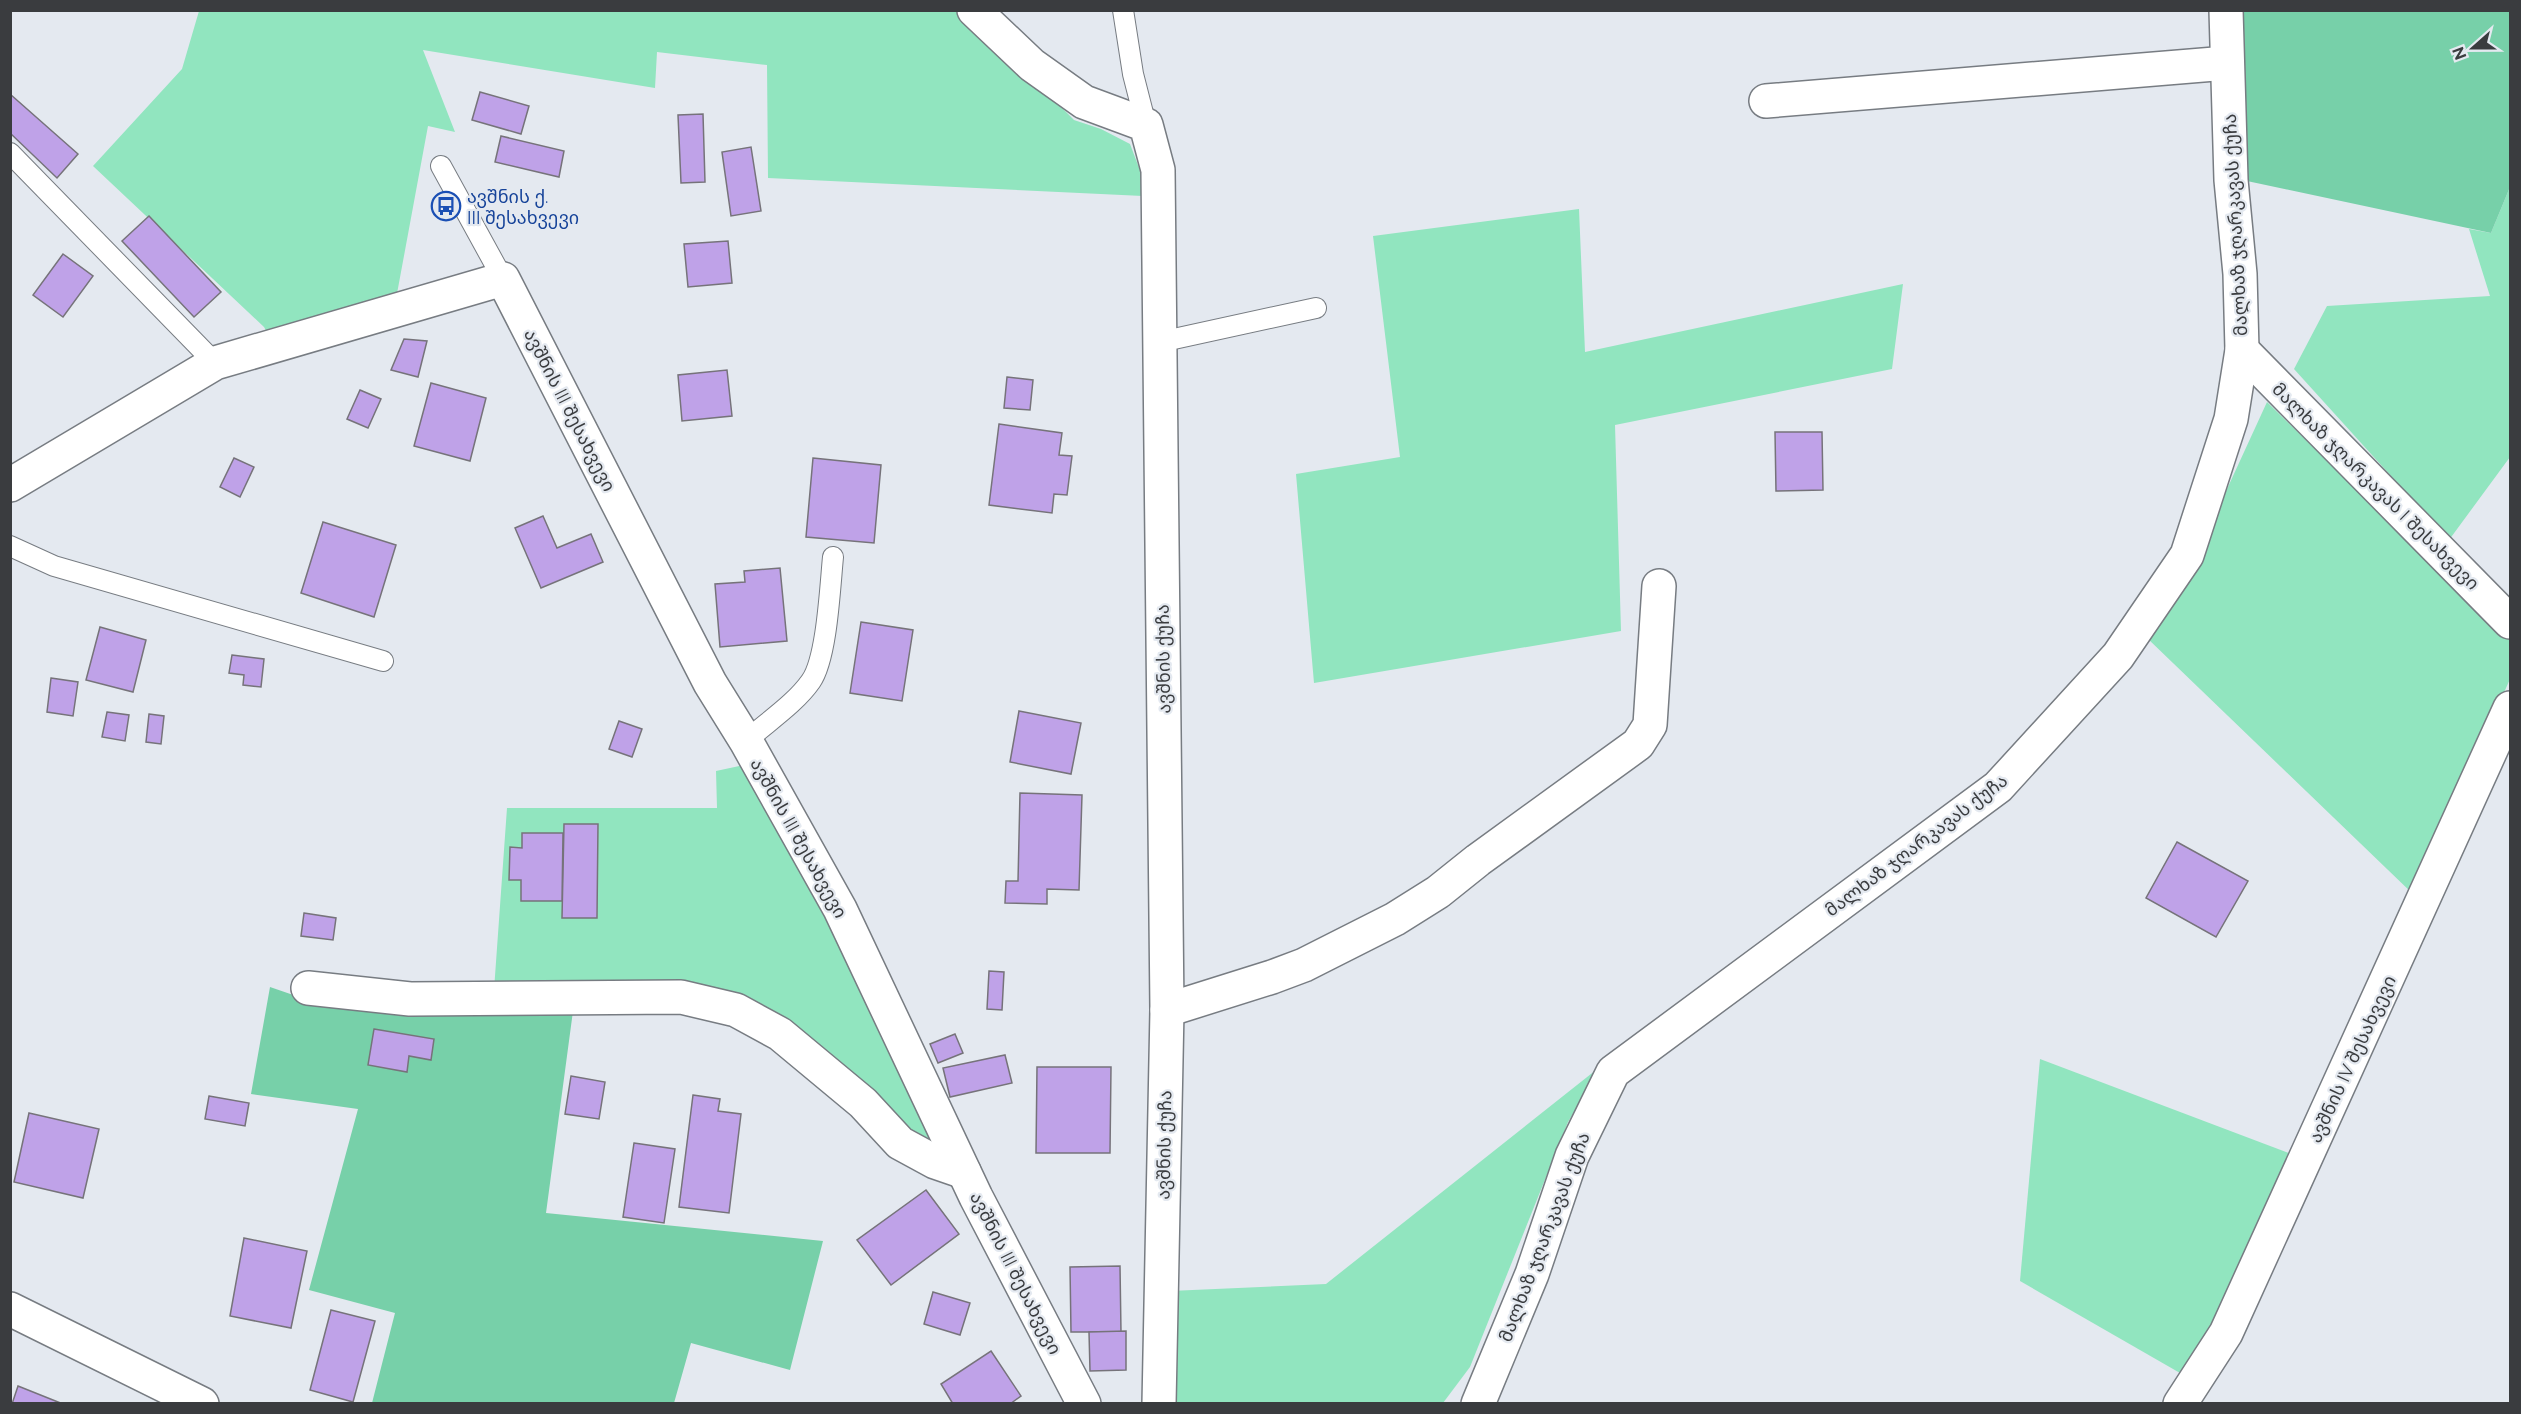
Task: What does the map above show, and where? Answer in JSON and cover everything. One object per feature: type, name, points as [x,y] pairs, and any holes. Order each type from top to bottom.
[{"type":"street","points":[[974,10],[1032,65],[1084,102],[1146,125]]},
{"type":"street","name":"მალხაზ ჯღარკავას ქუჩა","points":[[1478,1404],[1532,1274],[1572,1156],[1614,1071],[1998,787],[2118,656],[2187,555],[2231,419],[2242,350],[2240,274],[2231,180],[2226,10]]},
{"type":"street","points":[[1766,101],[2226,63]]},
{"type":"street","name":"ავშნის ქუჩა","points":[[1146,125],[1158,170],[1167,1010],[1159,1404]]},
{"type":"street","points":[[10,485],[215,363],[502,279]]},
{"type":"street","name":"ავშნის III შესახვევი","points":[[502,279],[710,683],[746,741],[840,909],[964,1172],[1084,1404]]},
{"type":"street","name":"მალხაზ ჯღარკავას I შესახვევი","points":[[2242,350],[2511,622]]},
{"type":"street","points":[[1167,1010],[1304,965],[1395,919],[1438,892],[1478,860],[1638,744],[1650,725],[1659,586]]},
{"type":"street","name":"ავშნის IV შესახვევი","points":[[2180,1404],[2226,1333],[2511,708]]},
{"type":"street","points":[[308,988],[410,999],[681,998],[736,1010],[780,1034],[864,1103],[900,1143],[935,1162],[964,1172]]},
{"type":"street","points":[[10,1309],[202,1404]]},
{"type":"lane","points":[[1123,10],[1133,74],[1146,125]]},
{"type":"lane","points":[[10,153],[215,363]]},
{"type":"lane","name":"ავშნის III შესახვევი","points":[[441,166],[502,279]]},
{"type":"lane","points":[[1160,342],[1316,308]]},
{"type":"lane","points":[[10,546],[54,566],[383,661]]},
{"type":"lane","points":[[746,741],[796,698],[812,680],[821,656],[833,557]]},
{"type":"green space","points":[[965,10],[1074,120],[1101,129],[1130,144],[1141,173],[1143,196],[768,178],[767,65],[657,52],[655,88],[423,50],[455,132],[428,126],[396,299],[269,336],[264,327],[93,166],[182,69],[199,11]]},
{"type":"green space","points":[[2243,11],[2510,11],[2510,187],[2491,233],[2247,181]]},
{"type":"green space","points":[[2510,187],[2510,457],[2449,540],[2294,369],[2327,306],[2490,296],[2469,229],[2491,233]]},
{"type":"green space","points":[[1579,209],[1585,352],[1903,284],[1892,369],[1615,425],[1621,631],[1314,683],[1296,474],[1400,457],[1373,236]]},
{"type":"green space","points":[[2267,402],[2510,639],[2510,679],[2414,895],[2147,638],[2194,561]]},
{"type":"green space","points":[[744,765],[809,877],[939,1147],[914,1137],[787,1025],[494,990],[507,808],[717,808],[716,771]]},
{"type":"green space","points":[[270,987],[302,998],[573,1011],[546,1213],[823,1241],[790,1370],[691,1343],[674,1403],[372,1403],[395,1313],[309,1290],[358,1109],[251,1094]]},
{"type":"green space","points":[[2040,1059],[2294,1155],[2230,1303],[2180,1373],[2020,1281]]},
{"type":"green space","points":[[1601,1066],[1568,1122],[1470,1367],[1443,1403],[1170,1403],[1170,1291],[1326,1284]]},
{"type":"building","points":[[480,92],[529,106],[521,134],[472,120]]},
{"type":"building","points":[[10,94],[78,154],[57,178],[10,133]]},
{"type":"building","points":[[703,114],[705,182],[681,183],[678,115]]},
{"type":"building","points":[[501,136],[564,151],[559,177],[495,162]]},
{"type":"building","points":[[751,147],[761,211],[731,216],[722,152]]},
{"type":"building","points":[[149,216],[221,292],[194,317],[122,241]]},
{"type":"building","points":[[728,241],[732,283],[688,287],[684,244]]},
{"type":"building","points":[[63,254],[93,276],[63,317],[33,295]]},
{"type":"building","points":[[404,339],[427,341],[418,377],[391,370]]},
{"type":"building","points":[[727,370],[732,416],[682,421],[678,375]]},
{"type":"building","points":[[1007,377],[1033,380],[1030,410],[1004,408]]},
{"type":"building","points":[[431,383],[486,398],[470,461],[414,446]]},
{"type":"building","points":[[360,390],[381,399],[368,428],[347,419]]},
{"type":"building","points":[[999,424],[1062,433],[1059,455],[1072,456],[1067,495],[1054,494],[1052,513],[989,505]]},
{"type":"building","points":[[1775,432],[1822,432],[1823,490],[1776,491]]},
{"type":"building","points":[[234,458],[254,467],[240,497],[220,487]]},
{"type":"building","points":[[813,458],[881,465],[874,543],[806,537]]},
{"type":"building","points":[[543,516],[557,548],[591,534],[603,562],[541,588],[515,528]]},
{"type":"building","points":[[323,522],[396,545],[374,617],[301,593]]},
{"type":"building","points":[[780,568],[787,641],[720,647],[715,584],[745,582],[744,571]]},
{"type":"building","points":[[861,622],[913,630],[902,701],[850,693]]},
{"type":"building","points":[[100,627],[146,640],[133,692],[86,680]]},
{"type":"building","points":[[232,655],[264,659],[261,687],[243,685],[244,675],[229,673]]},
{"type":"building","points":[[51,678],[78,682],[73,716],[47,712]]},
{"type":"building","points":[[1019,711],[1081,723],[1071,774],[1010,762]]},
{"type":"building","points":[[107,712],[129,715],[125,741],[102,737]]},
{"type":"building","points":[[149,714],[164,716],[161,744],[146,742]]},
{"type":"building","points":[[619,721],[642,729],[632,757],[609,749]]},
{"type":"building","points":[[1020,793],[1082,795],[1079,890],[1047,889],[1047,904],[1005,903],[1006,881],[1018,881]]},
{"type":"building","points":[[564,824],[598,824],[597,918],[562,918]]},
{"type":"building","points":[[522,833],[563,833],[562,901],[521,901],[521,880],[509,880],[510,847],[522,848]]},
{"type":"building","points":[[2177,842],[2248,881],[2216,937],[2146,898]]},
{"type":"building","points":[[304,913],[336,918],[333,940],[301,936]]},
{"type":"building","points":[[989,971],[1004,972],[1002,1010],[987,1009]]},
{"type":"building","points":[[374,1029],[434,1039],[431,1060],[409,1056],[407,1072],[368,1065]]},
{"type":"building","points":[[955,1034],[963,1053],[938,1063],[930,1044]]},
{"type":"building","points":[[1005,1055],[1012,1083],[950,1097],[943,1068]]},
{"type":"building","points":[[1037,1067],[1111,1067],[1110,1153],[1036,1153]]},
{"type":"building","points":[[571,1076],[605,1082],[599,1119],[565,1114]]},
{"type":"building","points":[[693,1095],[720,1099],[718,1111],[741,1114],[729,1213],[679,1207]]},
{"type":"building","points":[[209,1096],[249,1103],[245,1126],[205,1119]]},
{"type":"building","points":[[29,1113],[99,1129],[83,1198],[14,1182]]},
{"type":"building","points":[[634,1143],[675,1149],[664,1223],[623,1217]]},
{"type":"building","points":[[926,1190],[959,1234],[891,1285],[857,1240]]},
{"type":"building","points":[[244,1238],[307,1251],[291,1328],[230,1316]]},
{"type":"building","points":[[1120,1266],[1121,1332],[1071,1332],[1070,1267]]},
{"type":"building","points":[[933,1292],[970,1303],[960,1335],[924,1324]]},
{"type":"building","points":[[331,1310],[375,1321],[353,1402],[310,1390]]},
{"type":"building","points":[[1126,1331],[1126,1370],[1090,1371],[1089,1332]]},
{"type":"building","points":[[991,1351],[1021,1396],[1010,1404],[953,1404],[941,1384]]},
{"type":"building","points":[[18,1386],[63,1404],[12,1404]]},
{"type":"place","name":"ავშნის ქ. III შესახვევი","points":[[446,206]]}]
